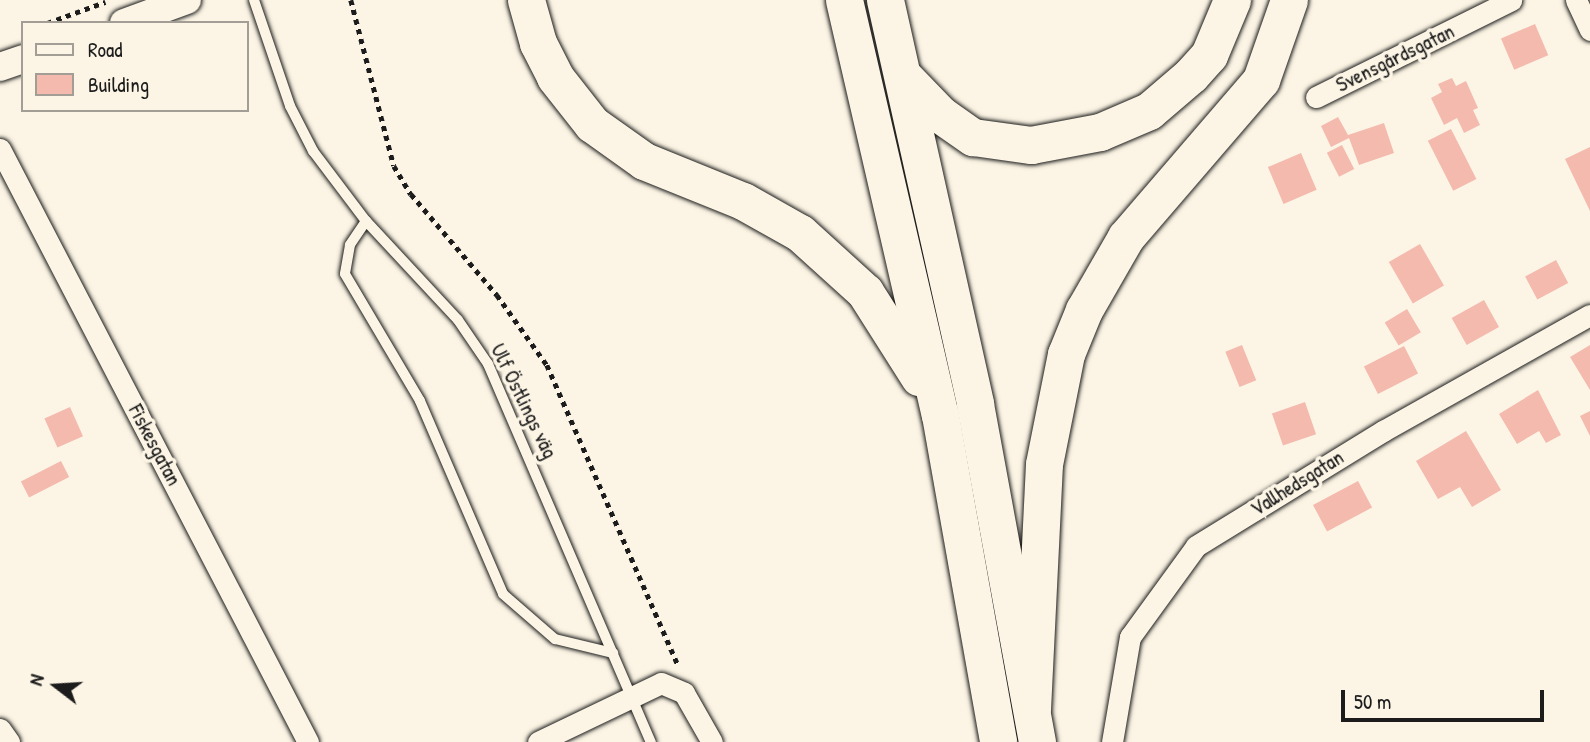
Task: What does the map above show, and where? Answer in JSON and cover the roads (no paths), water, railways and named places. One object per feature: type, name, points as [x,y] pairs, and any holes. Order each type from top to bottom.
[{"type":"highway","points":[[526,0],[538,43],[555,77],[592,124],[644,161],[743,201],[800,233],[865,292],[893,331],[940,415]]},
{"type":"highway","points":[[844,0],[940,415],[998,742]]},
{"type":"highway","points":[[885,0],[905,78],[975,404],[1035,726]]},
{"type":"highway","points":[[905,78],[941,115],[973,137],[1031,145],[1100,132],[1149,111],[1191,75],[1209,55],[1232,0]]},
{"type":"highway","points":[[1035,726],[1044,464],[1066,354],[1084,310],[1126,237],[1261,80],[1289,0]]},
{"type":"street","points":[[129,21],[187,0]]},
{"type":"street","name":"Svensgårdsgatan","points":[[1316,97],[1511,0]]},
{"type":"street","points":[[1576,0],[1590,30]]},
{"type":"street","points":[[0,67],[21,60]]},
{"type":"street","name":"Fiskesgatan","points":[[0,149],[308,742]]},
{"type":"street","name":"Vallhedsgatan","points":[[1112,742],[1130,637],[1196,545],[1382,431],[1590,315]]},
{"type":"street","points":[[538,742],[661,684],[684,693],[712,742]]},
{"type":"street","points":[[0,729],[9,742]]},
{"type":"lane","name":"Ulf Östlings väg","points":[[254,0],[290,106],[313,151],[366,221],[458,320],[488,364],[651,742]]},
{"type":"lane","points":[[366,221],[350,245],[345,274],[420,401],[503,594],[555,639],[613,653]]}]
